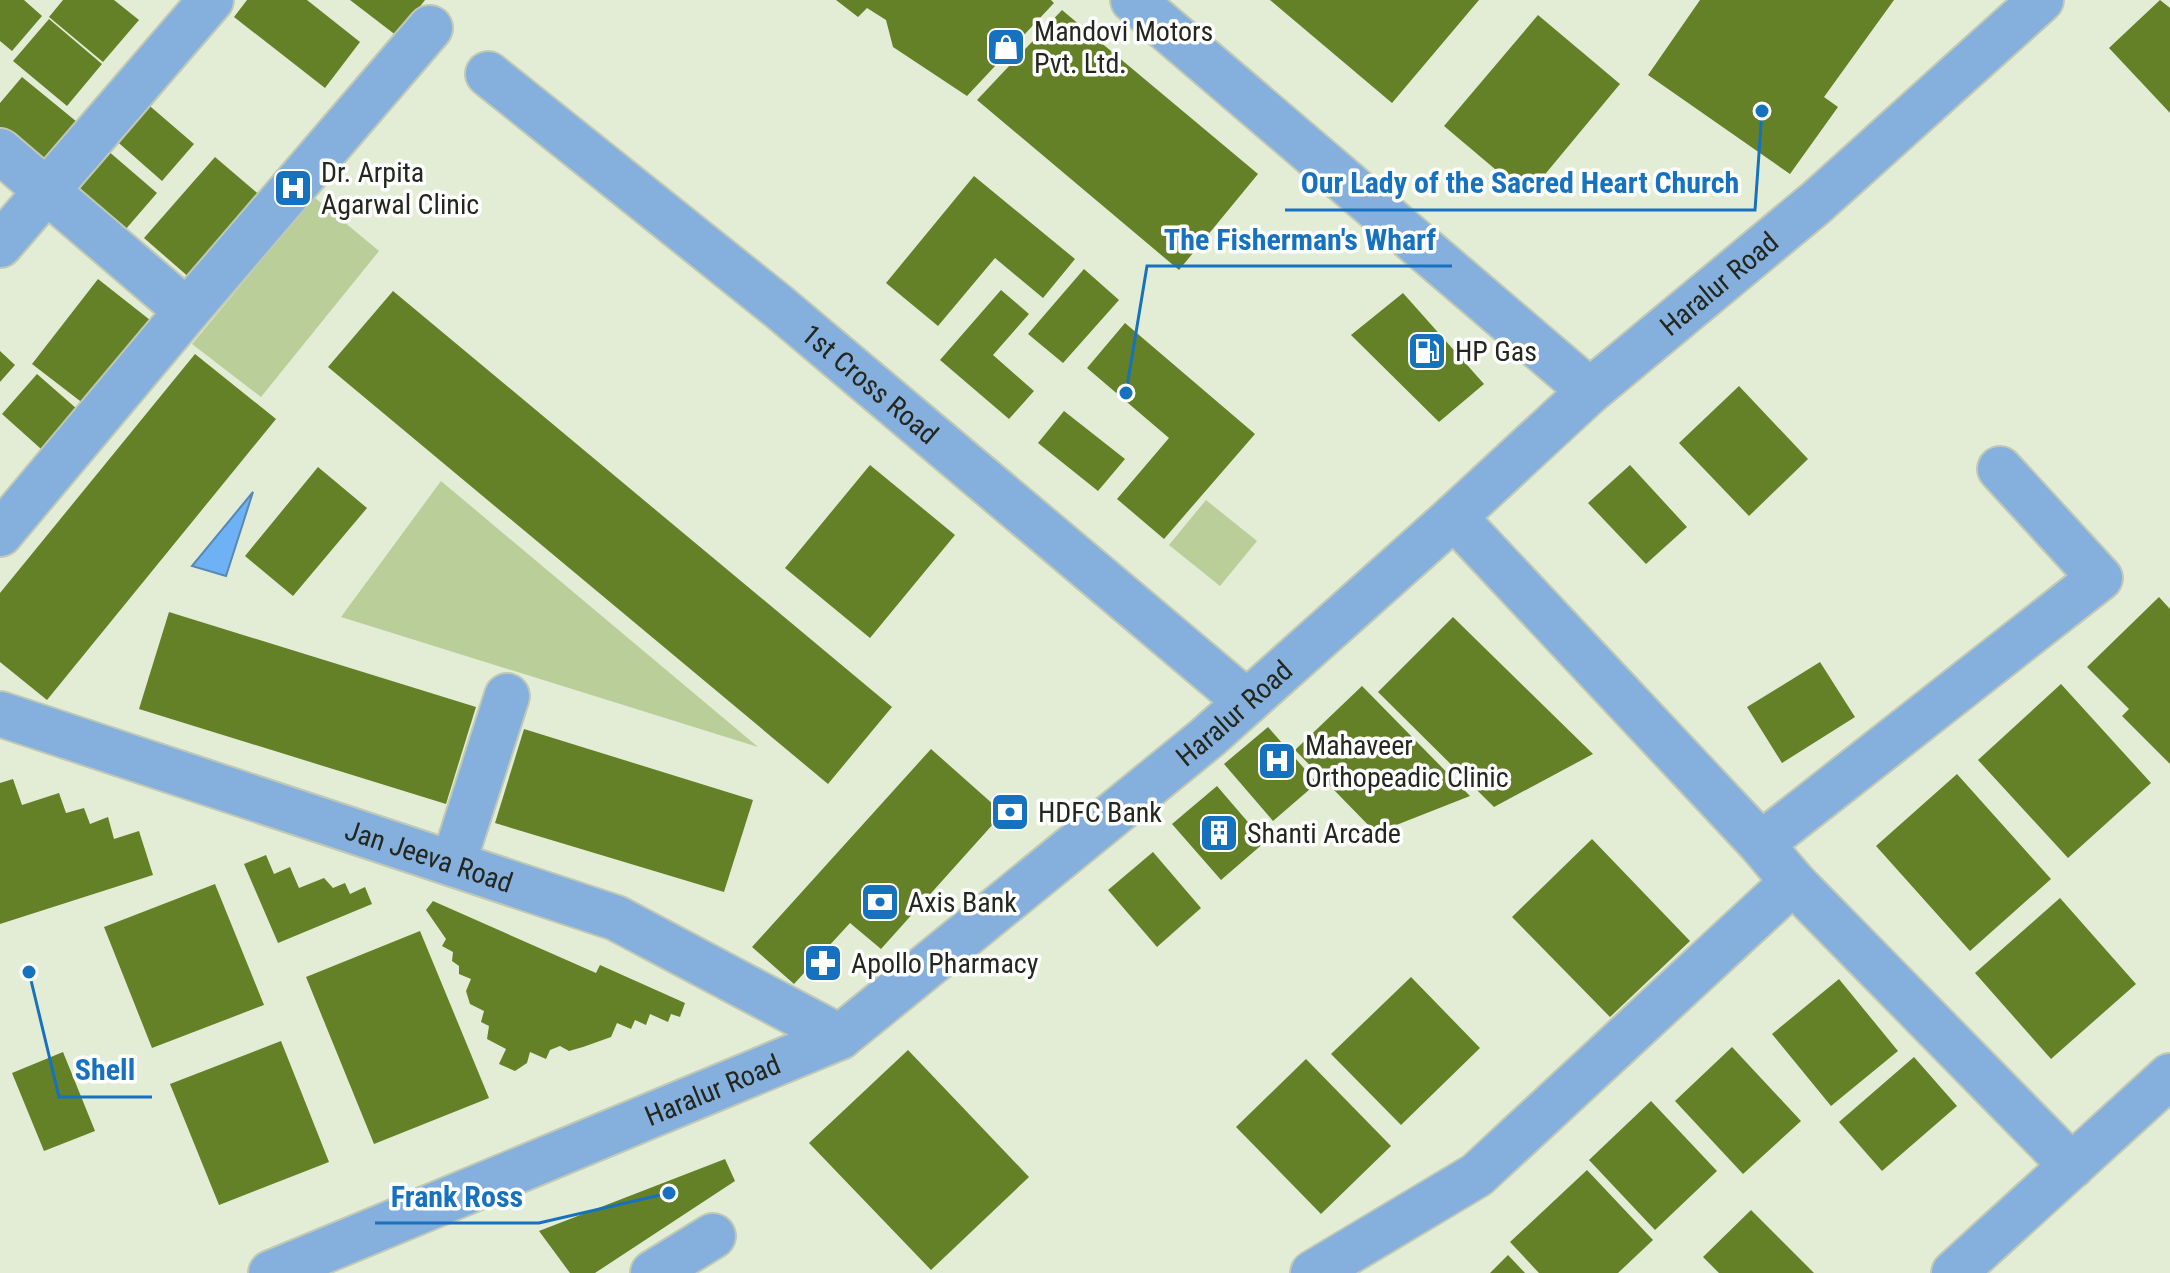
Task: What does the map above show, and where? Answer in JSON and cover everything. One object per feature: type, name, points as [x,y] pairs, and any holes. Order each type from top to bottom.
[{"type":"street","points":[[0,245],[211,0]]},
{"type":"street","points":[[1133,0],[1590,391]]},
{"type":"street","name":"Haralur Road","points":[[271,1273],[840,1037],[1208,737],[1590,391],[1817,202],[2041,0]]},
{"type":"street","points":[[0,534],[430,28]]},
{"type":"street","name":"1st Cross Road","points":[[488,74],[779,307],[1247,702]]},
{"type":"street","points":[[0,151],[187,311]]},
{"type":"street","points":[[1761,844],[2100,578],[2000,469]]},
{"type":"street","points":[[1454,517],[1761,844],[1793,882],[2072,1166]]},
{"type":"street","points":[[453,864],[507,696]]},
{"type":"street","name":"Jan Jeeva Road","points":[[0,714],[616,918],[840,1037]]},
{"type":"street","points":[[1313,1273],[1477,1175],[1793,882]]},
{"type":"street","points":[[1954,1273],[2170,1076]]},
{"type":"street","points":[[653,1273],[713,1236]]},
{"type":"green space","points":[[314,197],[379,251],[261,397],[192,344]]},
{"type":"green space","points":[[441,481],[758,747],[341,617]]},
{"type":"green space","points":[[1206,500],[1257,541],[1220,586],[1169,545]]},
{"type":"water","points":[[253,492],[226,576],[192,566]]},
{"type":"building","points":[[0,0],[24,0],[42,16],[12,51],[0,41]]},
{"type":"building","points":[[63,0],[114,0],[139,20],[103,62],[49,17]]},
{"type":"building","points":[[247,0],[307,0],[360,42],[325,88],[234,17]]},
{"type":"building","points":[[350,0],[425,0],[397,36]]},
{"type":"building","points":[[836,0],[1051,0],[1054,3],[967,96],[893,47],[886,20],[867,8],[858,17]]},
{"type":"building","points":[[1270,0],[1479,0],[1392,103]]},
{"type":"building","points":[[1700,0],[1894,0],[1824,97],[1838,107],[1790,174],[1648,75]]},
{"type":"building","points":[[2160,0],[2170,8],[2170,113],[2109,48]]},
{"type":"building","points":[[1062,10],[1258,174],[1179,270],[977,100]]},
{"type":"building","points":[[1538,15],[1620,84],[1527,196],[1444,126]]},
{"type":"building","points":[[49,19],[102,64],[67,106],[13,61]]},
{"type":"building","points":[[22,77],[77,122],[41,164],[0,129],[0,103]]},
{"type":"building","points":[[144,101],[194,144],[162,181],[112,137]]},
{"type":"building","points":[[107,150],[157,193],[125,230],[75,186]]},
{"type":"building","points":[[215,157],[262,197],[191,279],[144,238]]},
{"type":"building","points":[[974,176],[1075,259],[1043,298],[995,258],[938,326],[886,283]]},
{"type":"building","points":[[1084,269],[1119,300],[1063,363],[1028,334]]},
{"type":"building","points":[[98,279],[150,320],[84,404],[32,364]]},
{"type":"building","points":[[1001,290],[1029,314],[993,355],[1034,391],[1009,419],[940,360]]},
{"type":"building","points":[[393,291],[892,707],[828,784],[328,367]]},
{"type":"building","points":[[1403,293],[1484,384],[1439,422],[1351,335]]},
{"type":"building","points":[[1125,323],[1255,434],[1164,539],[1117,499],[1169,438],[1087,368]]},
{"type":"building","points":[[0,351],[15,365],[0,382]]},
{"type":"building","points":[[195,354],[276,419],[47,700],[0,662],[0,593]]},
{"type":"building","points":[[37,374],[85,416],[50,457],[2,414]]},
{"type":"building","points":[[1739,386],[1808,459],[1749,516],[1679,443]]},
{"type":"building","points":[[1064,411],[1125,459],[1098,491],[1038,443]]},
{"type":"building","points":[[870,465],[955,535],[870,638],[785,568]]},
{"type":"building","points":[[1630,465],[1687,527],[1646,564],[1588,503]]},
{"type":"building","points":[[318,467],[367,508],[293,596],[245,556]]},
{"type":"building","points":[[2159,597],[2170,609],[2170,764],[2122,716],[2129,709],[2087,667]]},
{"type":"building","points":[[169,612],[476,707],[446,804],[139,709]]},
{"type":"building","points":[[1453,617],[1593,754],[1494,807],[1378,692]]},
{"type":"building","points":[[1820,662],[1855,717],[1782,763],[1747,707]]},
{"type":"building","points":[[2061,684],[2151,783],[2068,858],[1978,760]]},
{"type":"building","points":[[1362,686],[1470,796],[1376,833],[1295,750]]},
{"type":"building","points":[[1268,727],[1317,783],[1273,821],[1224,764]]},
{"type":"building","points":[[524,729],[753,800],[724,892],[495,823]]},
{"type":"building","points":[[931,749],[1003,813],[881,949],[850,923],[794,984],[752,947]]},
{"type":"building","points":[[1957,774],[2051,879],[1970,951],[1876,846]]},
{"type":"building","points":[[13,779],[22,805],[59,793],[66,813],[84,808],[90,824],[108,817],[114,839],[139,831],[153,875],[0,924],[0,783]]},
{"type":"building","name":"Shanti Arcade","points":[[1217,786],[1265,842],[1221,880],[1172,824]]},
{"type":"building","points":[[1592,839],[1690,941],[1610,1017],[1512,917]]},
{"type":"building","points":[[1153,852],[1201,908],[1157,947],[1108,890]]},
{"type":"building","points":[[266,855],[274,874],[290,867],[299,888],[324,878],[333,888],[345,883],[350,894],[365,887],[372,904],[278,943],[244,864]]},
{"type":"building","points":[[215,884],[264,1005],[152,1048],[104,927]]},
{"type":"building","points":[[2060,898],[2136,984],[2051,1059],[1975,973]]},
{"type":"building","points":[[433,901],[596,973],[600,965],[685,1003],[680,1017],[671,1014],[668,1022],[650,1014],[646,1025],[635,1020],[631,1029],[617,1023],[611,1037],[583,1047],[569,1051],[560,1046],[550,1050],[546,1059],[530,1052],[527,1063],[515,1071],[499,1064],[506,1049],[487,1039],[489,1026],[481,1022],[484,1011],[470,1004],[466,991],[471,979],[459,974],[459,966],[452,961],[453,952],[442,946],[446,939],[426,910]]},
{"type":"building","points":[[420,931],[489,1098],[374,1144],[306,977]]},
{"type":"building","points":[[1411,977],[1480,1048],[1401,1125],[1331,1054]]},
{"type":"building","points":[[1839,979],[1898,1051],[1831,1106],[1772,1034]]},
{"type":"building","points":[[281,1041],[329,1162],[219,1205],[170,1084]]},
{"type":"building","points":[[1732,1047],[1801,1121],[1743,1174],[1675,1101]]},
{"type":"building","points":[[908,1050],[1029,1177],[931,1270],[809,1143]]},
{"type":"building","points":[[63,1052],[95,1131],[44,1151],[12,1073]]},
{"type":"building","points":[[1914,1057],[1957,1106],[1882,1171],[1839,1122]]},
{"type":"building","points":[[1306,1059],[1391,1146],[1321,1214],[1236,1127]]},
{"type":"building","points":[[1651,1101],[1717,1171],[1655,1230],[1589,1160]]},
{"type":"building","points":[[725,1159],[735,1181],[595,1273],[570,1273],[539,1231]]},
{"type":"building","points":[[1587,1170],[1653,1240],[1618,1273],[1539,1273],[1510,1242]]},
{"type":"building","points":[[1751,1210],[1814,1273],[1719,1273],[1703,1257]]},
{"type":"building","points":[[1508,1255],[1525,1273],[1490,1273]]},
{"type":"place","name":"Mandovi Motors Pvt. Ltd.","points":[[1006,47]]},
{"type":"place","name":"Our Lady of the Sacred Heart Church","points":[[1762,111]]},
{"type":"place","name":"Dr. Arpita Agarwal Clinic","points":[[293,188]]},
{"type":"place","name":"HP Gas","points":[[1427,351]]},
{"type":"place","name":"The Fisherman's Wharf","points":[[1126,393]]},
{"type":"place","name":"Mahaveer Orthopeadic Clinic","points":[[1277,761]]},
{"type":"place","name":"HDFC Bank","points":[[1010,812]]},
{"type":"place","name":"Shanti Arcade","points":[[1219,833]]},
{"type":"place","name":"Axis Bank","points":[[880,902]]},
{"type":"place","name":"Apollo Pharmacy","points":[[823,963]]},
{"type":"place","name":"Shell","points":[[29,972]]},
{"type":"place","name":"Frank Ross","points":[[669,1193]]}]
